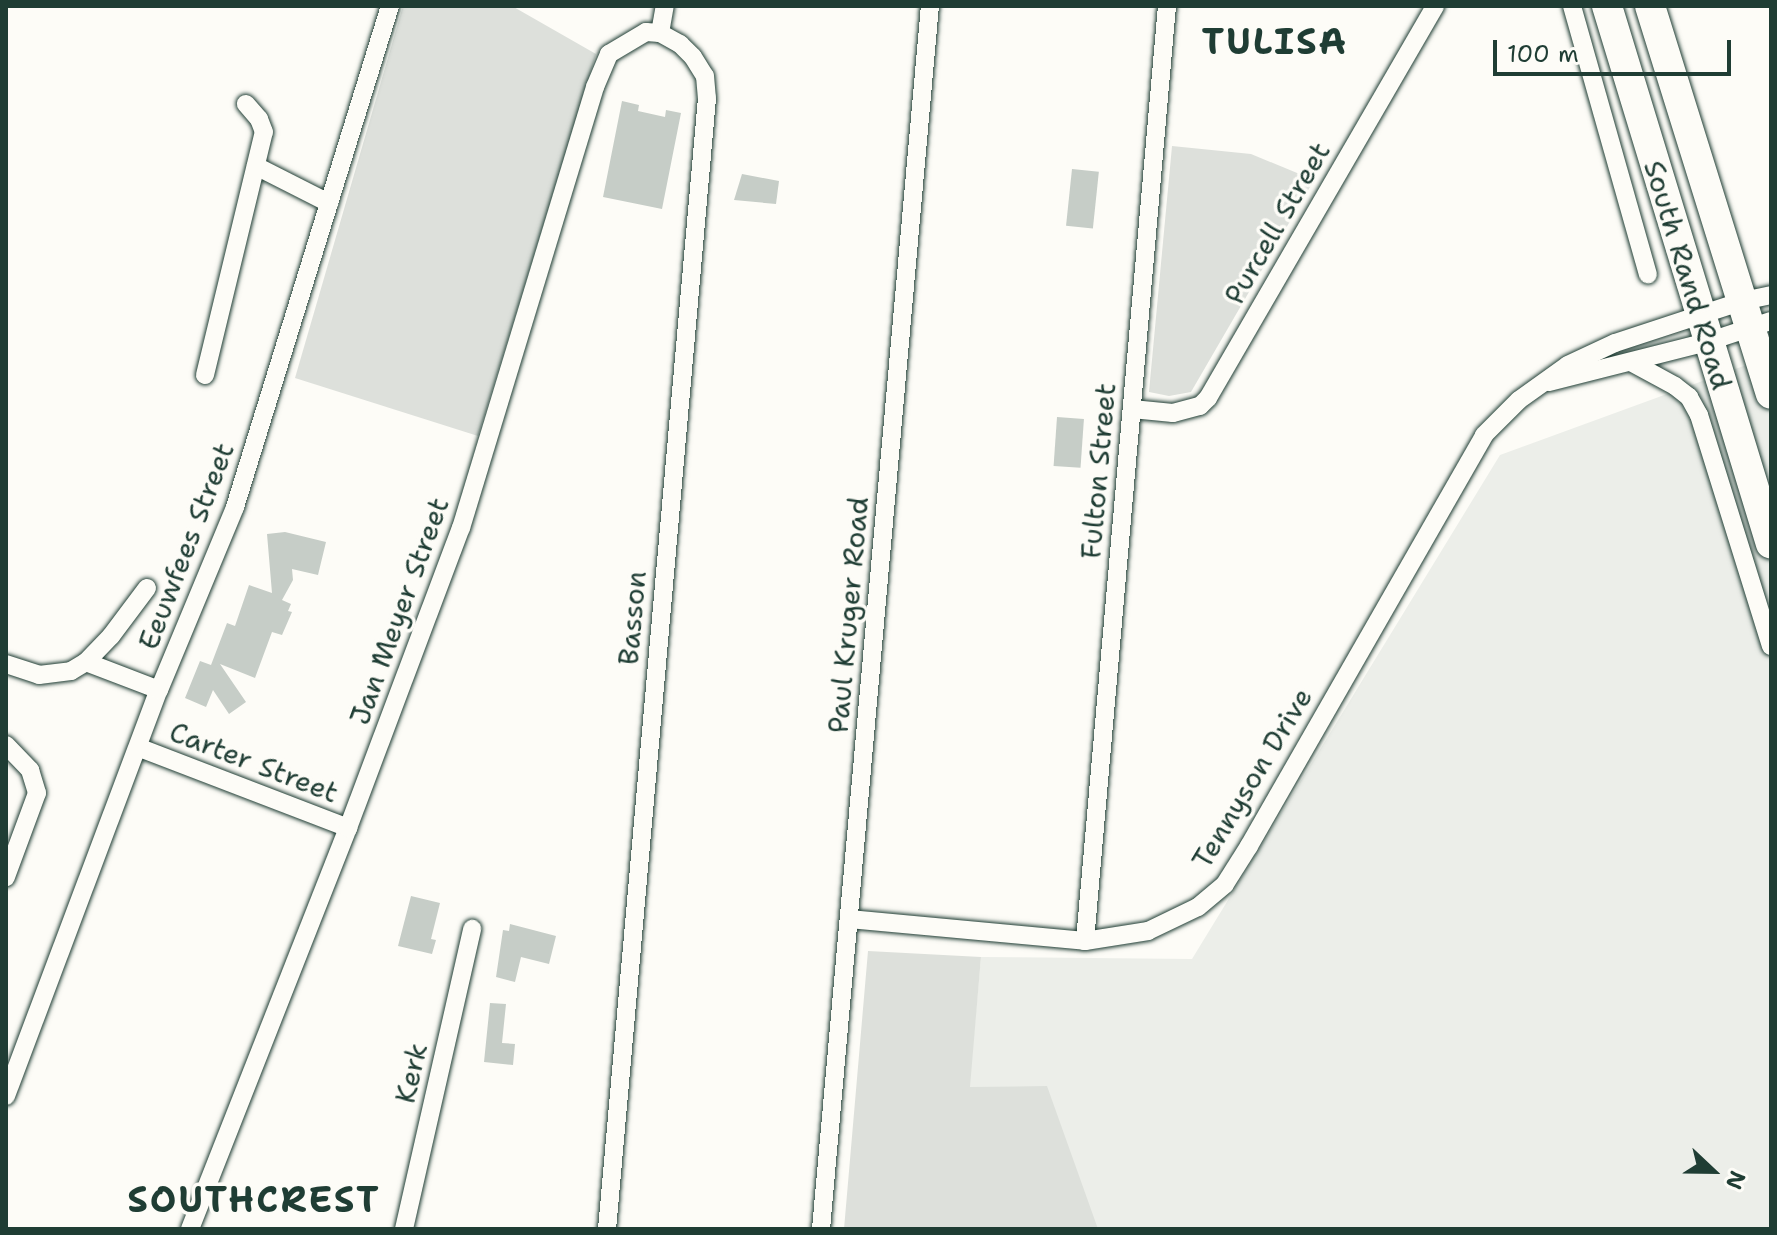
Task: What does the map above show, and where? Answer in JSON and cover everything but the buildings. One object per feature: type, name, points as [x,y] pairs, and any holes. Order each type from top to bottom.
[{"type":"main road","name":"South Rand Road","points":[[1607,6],[1771,544]]},
{"type":"main road","name":"South Rand Road","points":[[1650,6],[1759,311],[1771,394]]},
{"type":"street","name":"Eeuwfees Street","points":[[6,1096],[140,748],[159,690],[235,507],[390,6]]},
{"type":"street","points":[[660,33],[665,6]]},
{"type":"street","name":"Fulton Street","points":[[1085,941],[1167,6]]},
{"type":"street","name":"Purcell Street","points":[[1132,409],[1173,413],[1200,406],[1208,398],[1435,6]]},
{"type":"street","points":[[1572,6],[1648,274]]},
{"type":"street","name":"Paul Kruger Road","points":[[821,1229],[928,8]]},
{"type":"street","name":"Jan Meyer Street","points":[[190,1229],[348,828],[461,528],[595,87],[609,54],[646,32],[660,33]]},
{"type":"street","name":"Basson","points":[[607,1229],[707,98],[705,76],[693,57],[680,44],[660,33]]},
{"type":"street","points":[[205,375],[256,166],[263,125],[246,104]]},
{"type":"street","points":[[256,166],[329,203]]},
{"type":"street","name":"Tennyson Drive","points":[[849,919],[1085,941],[1127,937],[1166,924],[1206,901],[1225,884],[1484,435],[1519,400],[1568,365],[1615,343],[1703,328],[1759,311]]},
{"type":"street","name":"Tennyson Drive","points":[[1547,382],[1631,362],[1703,328],[1759,311]]},
{"type":"street","points":[[1631,362],[1675,386],[1689,397],[1699,415],[1771,646]]},
{"type":"street","points":[[6,664],[48,675],[71,671],[86,662],[129,615],[147,588]]},
{"type":"street","points":[[86,662],[159,690]]},
{"type":"street","points":[[6,745],[30,770],[37,793],[6,877]]},
{"type":"street","name":"Carter Street","points":[[140,748],[348,828]]},
{"type":"street","name":"Kerk","points":[[404,1229],[472,929]]},
{"type":"shaded area","points":[[403,6],[512,6],[596,54],[478,436],[295,378]]},
{"type":"shaded area","points":[[1172,146],[1251,154],[1314,180],[1191,392],[1169,396],[1149,392]]},
{"type":"shaded area","points":[[1771,356],[1771,1229],[1098,1229],[969,1088],[981,957],[1192,959],[1500,455]]},
{"type":"shaded area","points":[[868,951],[981,957],[970,1087],[1047,1086],[1098,1229],[844,1229]]},
{"type":"district","name":"TULISA","points":[[1275,42]]},
{"type":"district","name":"SOUTHCREST","points":[[254,1200]]}]
